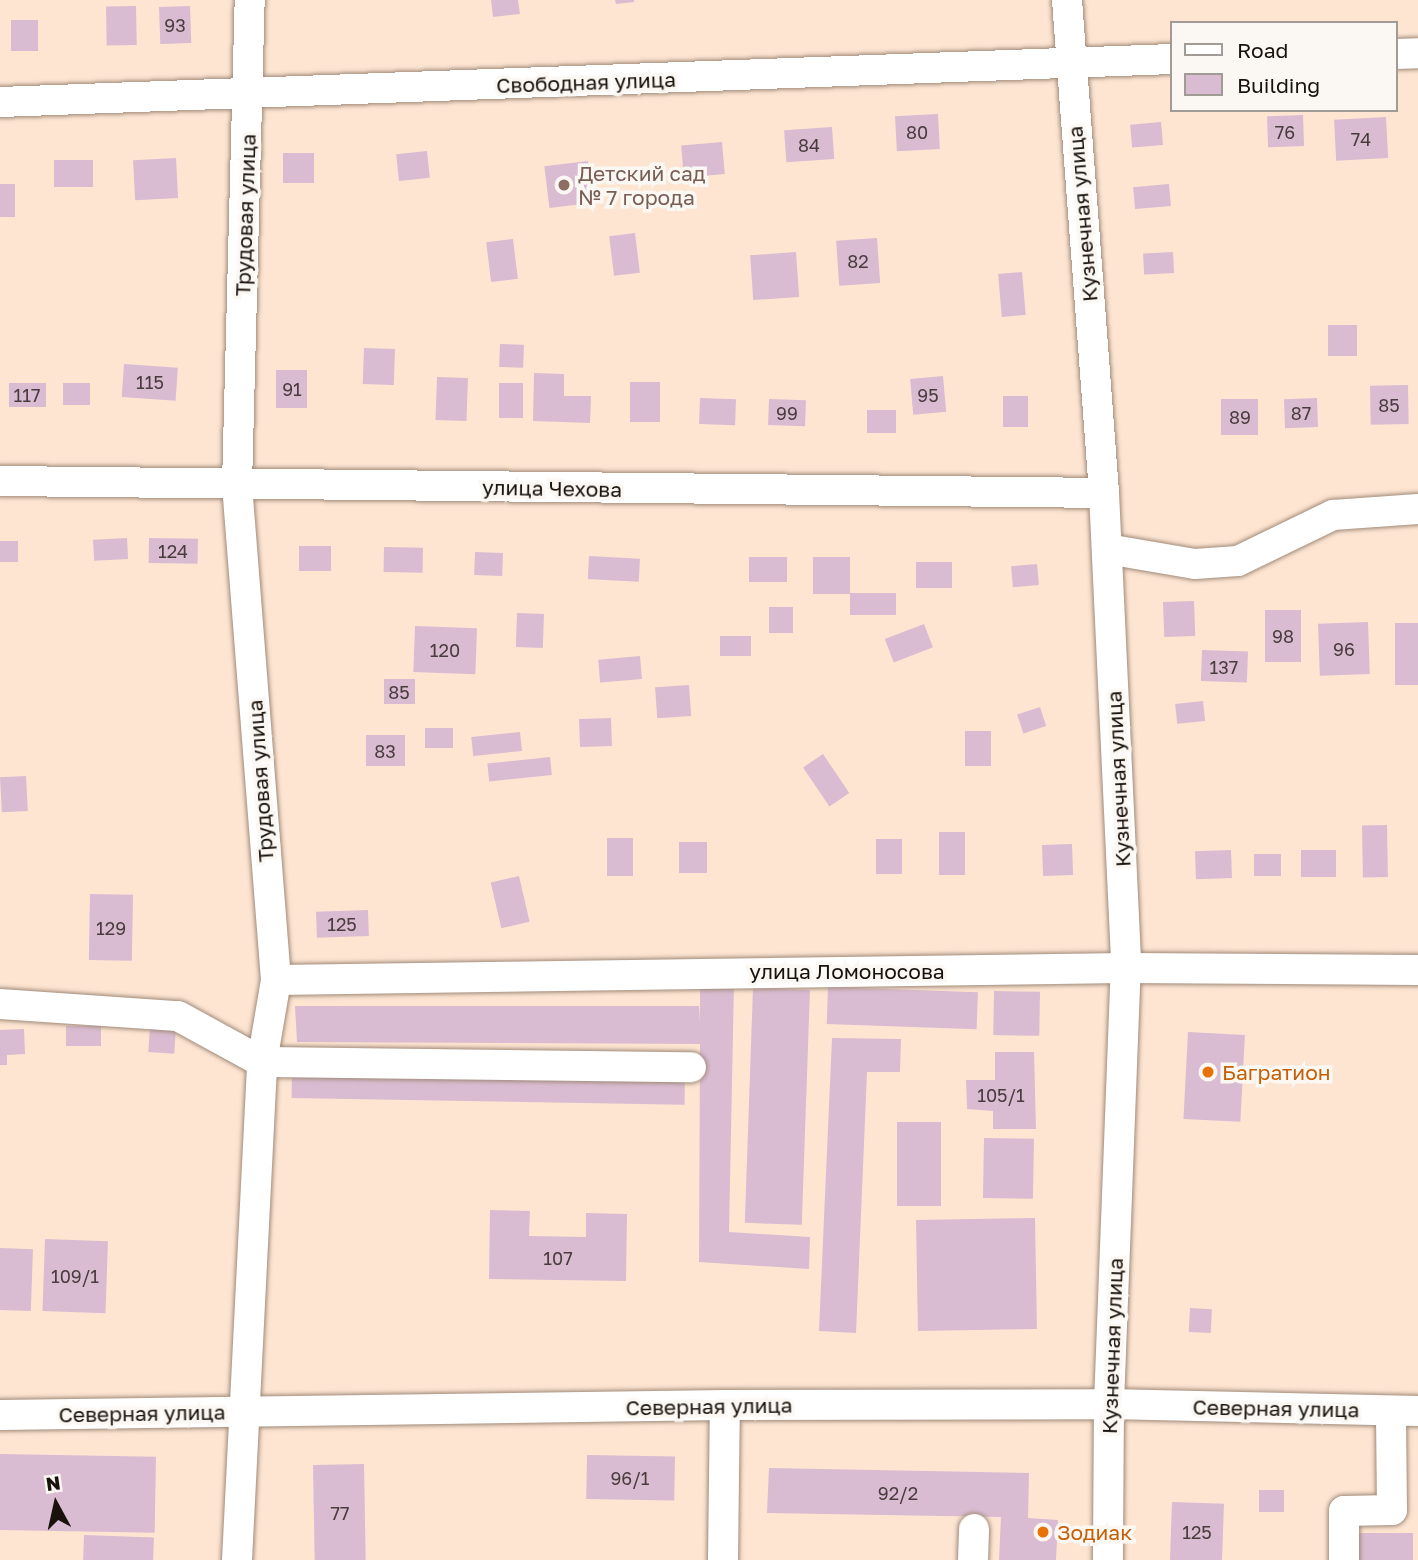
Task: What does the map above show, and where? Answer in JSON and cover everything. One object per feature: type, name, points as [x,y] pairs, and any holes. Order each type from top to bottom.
[{"type":"street","name":"Трудовая улица","points":[[237,1560],[262,1062],[276,980],[237,485],[250,0]]},
{"type":"street","name":"Кузнечная улица","points":[[1067,0],[1104,493],[1126,968],[1109,1404],[1108,1560]]},
{"type":"street","points":[[1397,54],[1418,53]]},
{"type":"street","name":"Свободная улица","points":[[0,102],[248,96],[1170,59]]},
{"type":"street","name":"улица Чехова","points":[[0,481],[1104,493]]},
{"type":"street","points":[[1107,549],[1195,564],[1238,561],[1333,515],[1418,509]]},
{"type":"street","name":"улица Ломоносова","points":[[276,980],[1126,968],[1418,970]]},
{"type":"street","points":[[0,1004],[178,1016],[262,1062],[691,1067]]},
{"type":"street","name":"Северная улица","points":[[0,1415],[725,1405],[1109,1404],[1405,1411]]},
{"type":"street","points":[[723,1560],[725,1405]]},
{"type":"street","points":[[1344,1560],[1344,1511],[1392,1510],[1405,1411]]},
{"type":"street","points":[[973,1560],[974,1529]]},
{"type":"building","points":[[491,0],[518,0],[520,14],[493,17]]},
{"type":"building","points":[[615,0],[634,0],[634,2],[616,4]]},
{"type":"building","points":[[136,6],[137,45],[107,46],[106,7]]},
{"type":"building","points":[[190,6],[191,43],[160,44],[159,7]]},
{"type":"building","points":[[11,20],[38,20],[38,51],[11,51]]},
{"type":"building","points":[[938,114],[940,149],[897,151],[895,116]]},
{"type":"building","points":[[1303,115],[1304,146],[1268,147],[1267,116]]},
{"type":"building","points":[[1386,117],[1388,158],[1336,161],[1334,120]]},
{"type":"building","points":[[1161,122],[1163,145],[1132,148],[1130,125]]},
{"type":"building","points":[[832,127],[834,159],[786,162],[784,130]]},
{"type":"building","points":[[722,142],[725,174],[684,177],[681,146]]},
{"type":"building","points":[[427,151],[430,178],[399,181],[396,154]]},
{"type":"building","points":[[283,153],[314,153],[314,183],[283,183]]},
{"type":"building","points":[[176,158],[178,198],[135,200],[133,160]]},
{"type":"building","points":[[54,160],[93,160],[93,187],[54,187]]},
{"type":"building","points":[[588,161],[593,203],[549,208],[544,166]]},
{"type":"building","points":[[0,184],[15,184],[15,217],[0,217]]},
{"type":"building","points":[[1169,184],[1171,206],[1135,209],[1133,187]]},
{"type":"building","points":[[635,233],[640,273],[614,276],[609,236]]},
{"type":"building","points":[[877,238],[880,283],[839,286],[836,241]]},
{"type":"building","points":[[513,239],[518,279],[491,282],[486,242]]},
{"type":"building","points":[[796,252],[799,297],[753,300],[750,255]]},
{"type":"building","points":[[1173,252],[1174,273],[1144,275],[1143,254]]},
{"type":"building","points":[[1022,272],[1026,315],[1002,317],[998,274]]},
{"type":"building","points":[[1328,325],[1357,325],[1357,356],[1328,356]]},
{"type":"building","points":[[500,344],[524,345],[523,368],[499,367]]},
{"type":"building","points":[[364,348],[395,349],[394,385],[363,384]]},
{"type":"building","points":[[124,364],[178,368],[176,401],[122,397]]},
{"type":"building","points":[[276,370],[307,370],[307,408],[276,408]]},
{"type":"building","points":[[534,373],[564,374],[564,396],[591,396],[590,423],[533,421]]},
{"type":"building","points":[[943,376],[946,412],[913,415],[910,379]]},
{"type":"building","points":[[437,377],[468,378],[466,421],[435,420]]},
{"type":"building","points":[[630,382],[660,382],[660,422],[630,422]]},
{"type":"building","points":[[9,383],[46,383],[46,407],[9,407]]},
{"type":"building","points":[[63,383],[90,383],[90,405],[63,405]]},
{"type":"building","points":[[499,383],[523,383],[523,418],[499,418]]},
{"type":"building","points":[[1408,385],[1409,424],[1371,425],[1370,386]]},
{"type":"building","points":[[1003,396],[1028,396],[1028,427],[1003,427]]},
{"type":"building","points":[[700,398],[736,399],[735,425],[699,424]]},
{"type":"building","points":[[1317,398],[1318,427],[1285,428],[1284,399]]},
{"type":"building","points":[[769,399],[806,400],[805,426],[768,425]]},
{"type":"building","points":[[1221,399],[1258,399],[1258,435],[1221,435]]},
{"type":"building","points":[[867,410],[896,410],[896,433],[867,433]]},
{"type":"building","points":[[127,538],[128,559],[94,561],[93,540]]},
{"type":"building","points":[[149,538],[198,539],[198,564],[149,563]]},
{"type":"building","points":[[0,541],[18,541],[18,562],[0,562]]},
{"type":"building","points":[[299,546],[331,546],[331,571],[299,571]]},
{"type":"building","points":[[384,547],[423,548],[423,573],[384,572]]},
{"type":"building","points":[[475,552],[503,553],[502,576],[474,575]]},
{"type":"building","points":[[589,556],[640,559],[639,582],[588,579]]},
{"type":"building","points":[[749,557],[787,557],[787,582],[749,582]]},
{"type":"building","points":[[813,557],[850,557],[850,594],[813,594]]},
{"type":"building","points":[[916,562],[952,562],[952,588],[916,588]]},
{"type":"building","points":[[1037,564],[1039,585],[1013,587],[1011,566]]},
{"type":"building","points":[[850,593],[896,593],[896,615],[850,615]]},
{"type":"building","points":[[1194,601],[1195,636],[1164,637],[1163,602]]},
{"type":"building","points":[[769,607],[793,607],[793,633],[769,633]]},
{"type":"building","points":[[1265,610],[1301,610],[1301,662],[1265,662]]},
{"type":"building","points":[[517,613],[544,614],[543,648],[516,647]]},
{"type":"building","points":[[1368,622],[1370,674],[1320,676],[1318,624]]},
{"type":"building","points":[[1395,623],[1418,623],[1418,685],[1395,685]]},
{"type":"building","points":[[924,624],[933,647],[894,662],[885,639]]},
{"type":"building","points":[[415,626],[477,628],[475,674],[413,672]]},
{"type":"building","points":[[720,636],[751,636],[751,656],[720,656]]},
{"type":"building","points":[[1202,650],[1248,652],[1247,683],[1201,681]]},
{"type":"building","points":[[640,656],[642,679],[600,683],[598,660]]},
{"type":"building","points":[[384,679],[415,679],[415,704],[384,704]]},
{"type":"building","points":[[689,685],[691,716],[657,718],[655,687]]},
{"type":"building","points":[[1203,701],[1205,721],[1177,724],[1175,704]]},
{"type":"building","points":[[1040,707],[1046,726],[1023,733],[1017,714]]},
{"type":"building","points":[[611,718],[612,746],[580,747],[579,719]]},
{"type":"building","points":[[425,728],[453,728],[453,748],[425,748]]},
{"type":"building","points":[[965,731],[991,731],[991,766],[965,766]]},
{"type":"building","points":[[520,732],[522,751],[473,756],[471,737]]},
{"type":"building","points":[[366,735],[405,735],[405,766],[366,766]]},
{"type":"building","points":[[823,754],[849,793],[829,806],[803,767]]},
{"type":"building","points":[[550,757],[552,775],[489,781],[487,764]]},
{"type":"building","points":[[26,776],[28,811],[2,812],[0,777]]},
{"type":"building","points":[[1362,825],[1387,825],[1388,877],[1363,877]]},
{"type":"building","points":[[939,832],[965,832],[965,875],[939,875]]},
{"type":"building","points":[[607,838],[633,838],[633,876],[607,876]]},
{"type":"building","points":[[876,839],[902,839],[902,874],[876,874]]},
{"type":"building","points":[[679,842],[707,842],[707,873],[679,873]]},
{"type":"building","points":[[1072,844],[1073,875],[1043,876],[1042,845]]},
{"type":"building","points":[[1231,850],[1232,878],[1196,879],[1195,851]]},
{"type":"building","points":[[1301,850],[1336,850],[1336,877],[1301,877]]},
{"type":"building","points":[[1254,854],[1281,854],[1281,876],[1254,876]]},
{"type":"building","points":[[519,876],[530,922],[501,928],[491,883]]},
{"type":"building","points":[[90,894],[133,895],[132,961],[89,960]]},
{"type":"building","points":[[368,910],[369,936],[317,938],[316,912]]},
{"type":"building","points":[[734,982],[729,1232],[810,1237],[809,1269],[699,1262],[700,1044],[297,1042],[295,1006],[699,1006],[700,1022],[700,983]]},
{"type":"building","points":[[828,987],[978,992],[977,1029],[827,1024]]},
{"type":"building","points":[[753,988],[810,990],[802,1225],[745,1223]]},
{"type":"building","points":[[994,991],[1040,992],[1039,1036],[993,1035]]},
{"type":"building","points":[[66,1026],[101,1026],[101,1046],[66,1046]]},
{"type":"building","points":[[150,1027],[176,1029],[174,1054],[148,1052]]},
{"type":"building","points":[[24,1029],[25,1054],[7,1055],[7,1065],[0,1065],[0,1030]]},
{"type":"building","points":[[1188,1032],[1245,1035],[1240,1122],[1183,1119]]},
{"type":"building","points":[[832,1038],[901,1039],[900,1072],[867,1072],[856,1333],[819,1331]]},
{"type":"building","points":[[995,1052],[1034,1052],[1036,1129],[993,1129],[993,1111],[967,1109],[966,1080],[995,1080]]},
{"type":"building","points":[[292,1072],[685,1079],[684,1105],[292,1098]]},
{"type":"building","points":[[897,1122],[941,1122],[941,1206],[897,1206]]},
{"type":"building","points":[[984,1138],[1034,1139],[1033,1199],[983,1198]]},
{"type":"building","points":[[490,1210],[530,1211],[529,1236],[586,1237],[586,1213],[627,1214],[626,1281],[489,1279]]},
{"type":"building","points":[[1035,1218],[1037,1329],[918,1331],[916,1220]]},
{"type":"building","points":[[45,1239],[108,1241],[105,1313],[42,1311]]},
{"type":"building","points":[[0,1248],[33,1249],[31,1311],[0,1310]]},
{"type":"building","points":[[1190,1308],[1212,1309],[1211,1333],[1189,1332]]},
{"type":"building","points":[[0,1454],[156,1457],[155,1533],[0,1530]]},
{"type":"building","points":[[587,1455],[675,1457],[674,1501],[586,1499]]},
{"type":"building","points":[[364,1464],[366,1560],[315,1560],[313,1465]]},
{"type":"building","points":[[769,1468],[1029,1473],[1028,1518],[1058,1520],[1056,1560],[999,1560],[1001,1517],[767,1513]]},
{"type":"building","points":[[1259,1490],[1284,1490],[1284,1512],[1259,1512]]},
{"type":"building","points":[[1172,1502],[1224,1504],[1222,1560],[1170,1560]]},
{"type":"building","points":[[1358,1533],[1413,1533],[1413,1560],[1358,1560]]},
{"type":"building","points":[[84,1535],[154,1537],[153,1560],[83,1560]]},
{"type":"place","name":"Детский сад № 7 города","points":[[564,185]]},
{"type":"place","name":"Багратион","points":[[1208,1072]]},
{"type":"place","name":"Зодиак","points":[[1043,1532]]}]
